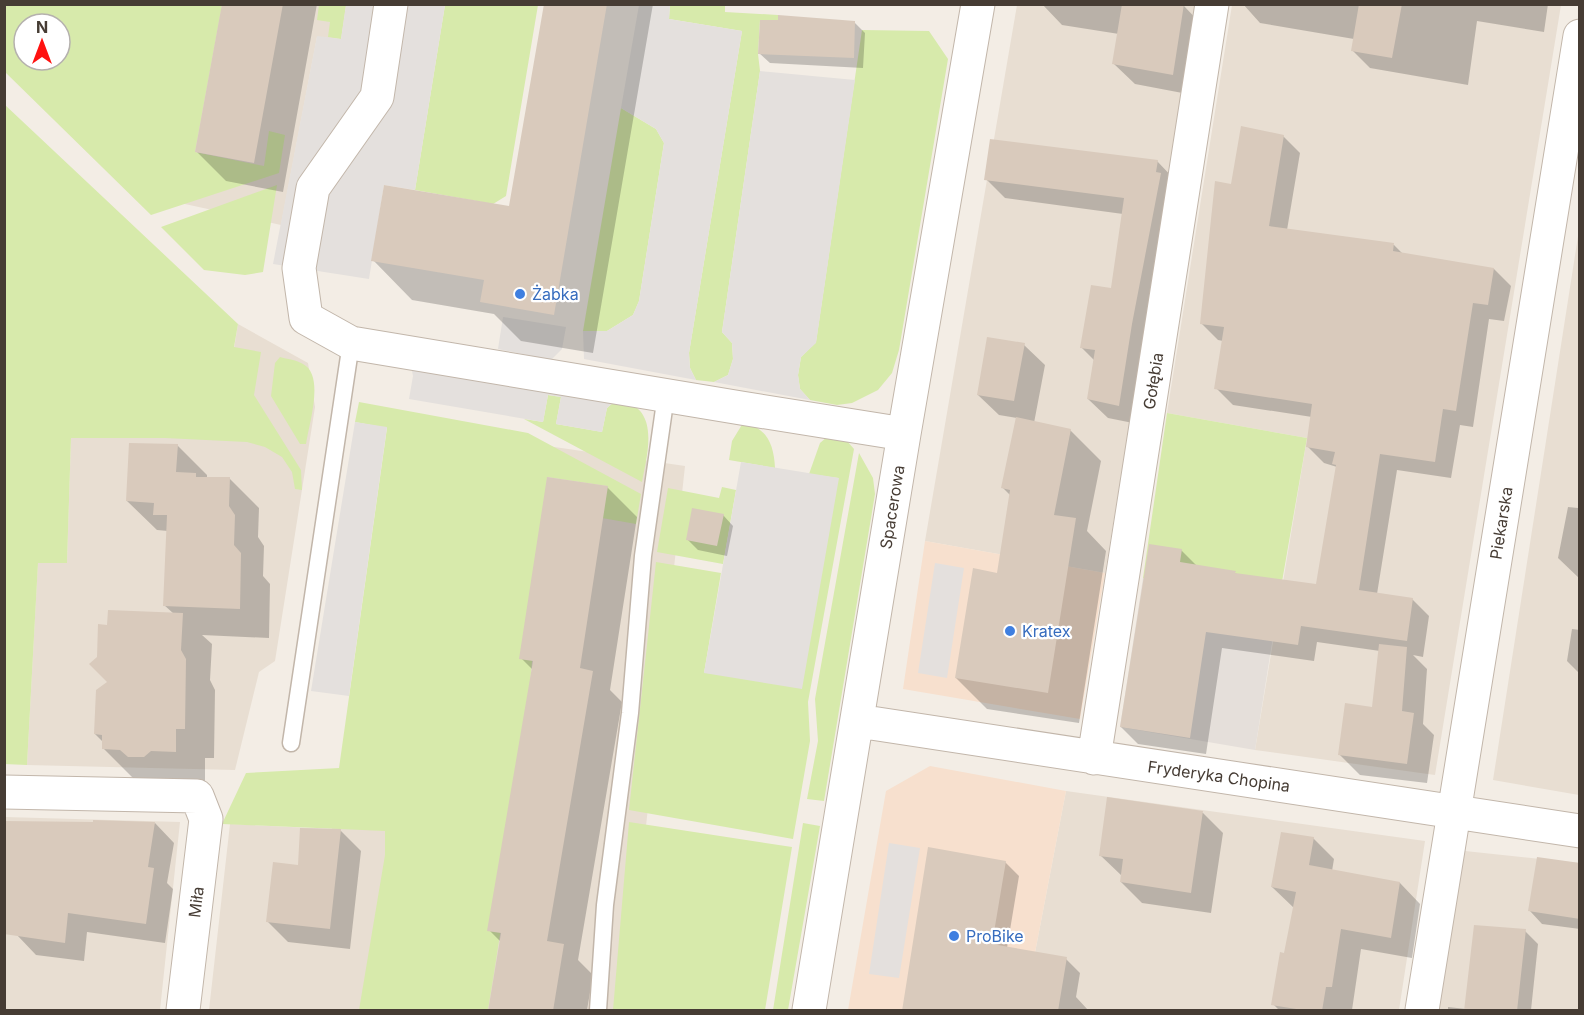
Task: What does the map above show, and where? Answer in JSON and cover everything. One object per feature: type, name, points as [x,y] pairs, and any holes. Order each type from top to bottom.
[{"type":"street","points":[[391,4],[377,97],[313,188],[299,268],[306,318],[351,343],[904,434]]},
{"type":"street","name":"Spacerowa","points":[[809,1011],[904,434],[978,4]]},
{"type":"street","name":"Gołębia","points":[[1094,758],[1212,4]]},
{"type":"street","name":"Piekarska","points":[[1422,1011],[1580,36]]},
{"type":"street","name":"Fryderyka Chopina","points":[[858,721],[1455,810],[1580,831]]},
{"type":"street","name":"Miła","points":[[4,792],[197,796],[206,819],[183,1011]]},
{"type":"lane","points":[[291,743],[351,343]]},
{"type":"lane","points":[[598,1011],[605,905],[630,713],[643,556],[666,395]]},
{"type":"shaded area","points":[[179,5],[346,5],[341,39],[317,37],[281,225],[139,194]]},
{"type":"shaded area","points":[[346,5],[445,5],[415,190],[384,185],[369,279],[273,264],[317,36],[341,39]]},
{"type":"shaded area","points":[[639,5],[670,5],[669,19],[742,31],[689,353],[690,368],[696,380],[584,359],[583,331],[607,331],[633,315],[639,301],[664,143],[656,129],[621,108]]},
{"type":"shaded area","points":[[1017,5],[1198,5],[1105,573],[925,541]]},
{"type":"shaded area","points":[[1232,5],[1561,5],[1435,775],[1255,750],[1307,438],[1167,413]]},
{"type":"shaded area","points":[[760,71],[855,80],[816,343],[801,357],[798,375],[800,389],[810,400],[714,382],[728,375],[733,359],[732,343],[722,332]]},
{"type":"shaded area","points":[[1579,230],[1579,795],[1493,780]]},
{"type":"shaded area","points":[[503,317],[566,327],[562,349],[551,360],[498,349]]},
{"type":"shaded area","points":[[238,324],[308,363],[315,407],[275,661],[259,672],[235,770],[27,765],[38,562],[67,563],[71,438],[164,438],[230,373]]},
{"type":"shaded area","points":[[411,366],[615,401],[607,408],[602,432],[556,424],[561,397],[548,395],[543,422],[409,399],[413,376]]},
{"type":"shaded area","points":[[355,422],[387,427],[349,696],[311,691]]},
{"type":"shaded area","points":[[395,424],[685,466],[629,983],[624,1010],[209,1010],[230,824],[332,829]]},
{"type":"shaded area","points":[[741,462],[839,478],[802,689],[704,673]]},
{"type":"shaded area","points":[[925,541],[1105,573],[1080,719],[903,689]]},
{"type":"shaded area","points":[[935,563],[964,568],[947,678],[918,673]]},
{"type":"shaded area","points":[[1143,578],[1279,599],[1255,750],[1120,727]]},
{"type":"shaded area","points":[[930,766],[1066,791],[1024,1010],[848,1010],[886,791]]},
{"type":"shaded area","points":[[1066,791],[1425,841],[1399,1010],[1024,1010]]},
{"type":"shaded area","points":[[5,817],[180,822],[160,1010],[5,1010]]},
{"type":"shaded area","points":[[889,843],[920,848],[899,978],[869,974]]},
{"type":"shaded area","points":[[1465,851],[1579,863],[1579,1010],[1438,1010]]},
{"type":"green space","points":[[670,4],[725,5],[725,12],[778,15],[778,20],[760,20],[758,54],[760,71],[722,332],[732,343],[733,359],[728,375],[714,382],[696,380],[690,368],[689,353],[742,31],[669,19]]},
{"type":"green space","points":[[4,5],[222,5],[195,152],[264,166],[269,131],[285,135],[279,173],[151,215],[5,72]]},
{"type":"green space","points":[[319,5],[346,5],[341,39],[328,37],[330,22],[317,20]]},
{"type":"green space","points":[[445,5],[538,5],[506,196],[493,204],[415,190]]},
{"type":"green space","points":[[862,30],[929,31],[948,59],[899,350],[892,373],[878,390],[852,403],[837,405],[810,400],[800,389],[798,375],[801,357],[816,342]]},
{"type":"green space","points":[[4,104],[238,324],[234,347],[261,352],[254,395],[301,470],[302,490],[295,489],[292,472],[282,457],[265,447],[247,442],[165,438],[71,438],[67,563],[38,563],[27,765],[4,764]]},
{"type":"green space","points":[[621,108],[656,129],[664,143],[639,301],[633,315],[607,331],[583,331]]},
{"type":"green space","points":[[277,185],[263,272],[245,275],[204,270],[161,227]]},
{"type":"green space","points":[[280,357],[303,364],[310,370],[313,378],[314,401],[306,444],[300,444],[271,396],[275,363]]},
{"type":"green space","points":[[548,395],[561,397],[556,424],[602,432],[607,408],[615,401],[630,404],[639,410],[648,428],[648,451],[642,482],[524,419],[543,422]]},
{"type":"green space","points":[[359,402],[528,433],[641,494],[636,524],[602,518],[607,486],[547,477],[524,745],[508,878],[488,1010],[359,1010],[385,855],[385,831],[222,824],[246,773],[339,768],[387,428],[355,422]]},
{"type":"green space","points":[[1167,413],[1307,438],[1279,599],[1143,578]]},
{"type":"green space","points":[[743,423],[758,428],[768,438],[775,468],[729,460],[732,441]]},
{"type":"green space","points":[[827,437],[847,441],[854,449],[808,702],[810,741],[793,839],[629,810],[656,562],[721,573],[704,673],[838,478],[809,474],[820,443]]},
{"type":"green space","points":[[859,453],[873,478],[875,494],[824,801],[807,799],[818,741],[815,699]]},
{"type":"green space","points":[[722,487],[736,490],[723,564],[657,552],[668,488],[719,498]]},
{"type":"green space","points":[[629,822],[792,847],[765,1010],[613,1010]]},
{"type":"green space","points":[[803,823],[820,826],[788,1010],[773,1010]]},
{"type":"building","points":[[222,4],[283,4],[254,163],[195,152]]},
{"type":"building","points":[[544,4],[607,4],[554,315],[480,302],[484,280],[371,261],[384,185],[509,206]]},
{"type":"building","points":[[1122,4],[1184,4],[1173,75],[1112,64]]},
{"type":"building","points":[[1359,4],[1402,4],[1392,58],[1351,51]]},
{"type":"building","points":[[778,15],[855,21],[854,58],[758,54],[760,20],[778,20]]},
{"type":"building","points":[[1241,126],[1284,135],[1269,226],[1394,243],[1393,251],[1494,268],[1488,305],[1473,303],[1456,411],[1443,409],[1435,462],[1380,454],[1359,590],[1413,598],[1407,641],[1301,626],[1298,645],[1206,632],[1190,738],[1120,727],[1149,544],[1182,549],[1180,562],[1236,571],[1235,573],[1316,584],[1336,465],[1332,464],[1335,452],[1306,447],[1312,404],[1214,389],[1224,327],[1200,324],[1215,181],[1231,184]]},
{"type":"building","points":[[990,139],[1158,160],[1156,172],[1161,173],[1119,406],[1087,399],[1095,350],[1080,348],[1091,285],[1111,288],[1124,198],[984,180]]},
{"type":"building","points":[[987,337],[1025,343],[1014,401],[977,395]]},
{"type":"building","points":[[1016,417],[1071,429],[1054,515],[1076,518],[1048,693],[955,678],[973,568],[997,573],[1010,490],[1001,488]]},
{"type":"building","points":[[129,443],[178,444],[176,472],[196,473],[196,477],[230,477],[229,506],[235,515],[234,545],[241,553],[240,609],[163,606],[167,515],[153,515],[154,503],[126,501]]},
{"type":"building","points":[[547,477],[608,486],[580,668],[593,671],[547,941],[564,944],[553,1011],[488,1011],[501,933],[487,931],[533,661],[519,659]]},
{"type":"building","points":[[692,508],[724,514],[717,546],[686,540]]},
{"type":"building","points":[[108,610],[183,613],[181,650],[186,659],[185,729],[176,729],[176,752],[151,751],[144,757],[128,757],[120,750],[102,749],[102,735],[94,734],[96,690],[107,682],[89,664],[97,657],[98,624],[107,625]]},
{"type":"building","points":[[1379,644],[1407,647],[1402,711],[1414,713],[1407,764],[1338,755],[1345,703],[1372,707]]},
{"type":"building","points":[[1107,797],[1203,811],[1191,893],[1120,882],[1123,859],[1099,856]]},
{"type":"building","points":[[93,820],[155,822],[148,867],[154,868],[146,924],[68,913],[65,943],[4,934],[4,821],[93,822]]},
{"type":"building","points":[[300,828],[341,829],[330,929],[266,922],[273,862],[298,865]]},
{"type":"building","points":[[1281,832],[1314,837],[1309,865],[1400,882],[1391,938],[1341,929],[1332,987],[1326,987],[1322,1011],[1271,1005],[1280,952],[1284,953],[1296,892],[1271,887]]},
{"type":"building","name":"ProBike","points":[[928,847],[1006,861],[992,944],[1067,957],[1058,1011],[902,1011]]},
{"type":"building","points":[[1537,857],[1580,863],[1580,919],[1528,911]]},
{"type":"building","points":[[1474,925],[1526,929],[1517,1011],[1464,1011]]},
{"type":"place","name":"Żabka","points":[[520,294]]},
{"type":"place","name":"Kratex","points":[[1010,631]]},
{"type":"place","name":"ProBike","points":[[954,936]]}]
